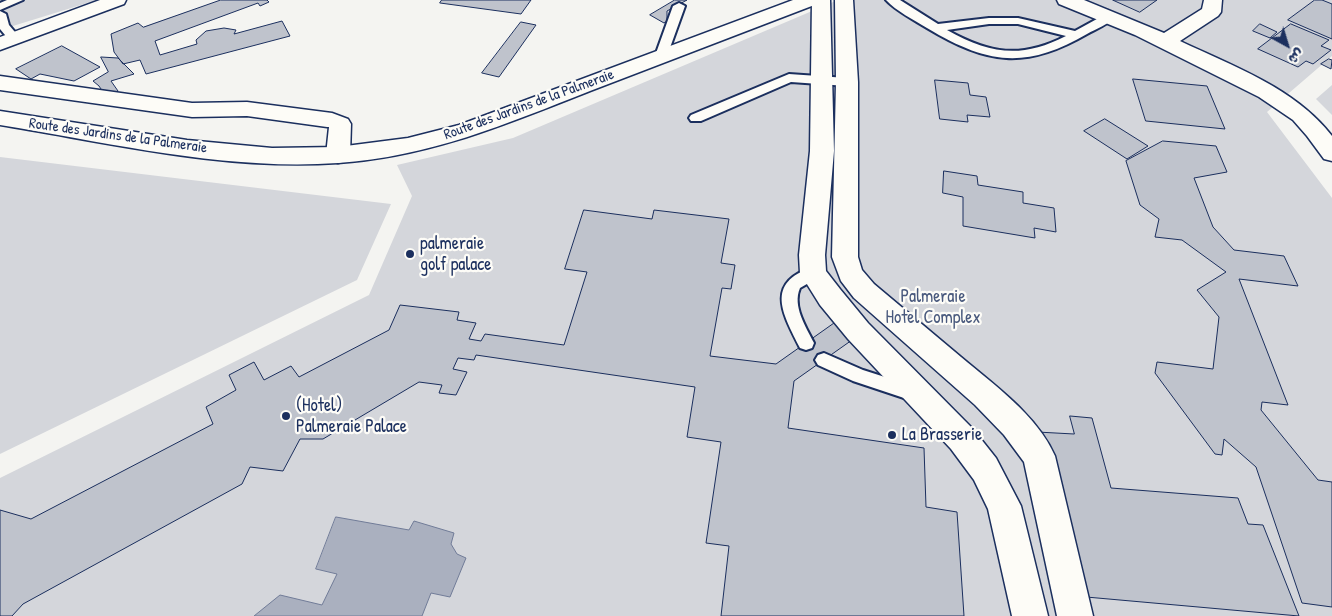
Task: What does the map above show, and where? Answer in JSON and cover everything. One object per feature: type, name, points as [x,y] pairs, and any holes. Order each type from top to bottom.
[{"type":"street","points":[[7,41],[117,0]]},
{"type":"street","name":"Route des Jardins de la Palmeraie","points":[[0,118],[187,148],[272,156],[338,155],[408,146],[466,131],[810,0]]},
{"type":"street","points":[[821,0],[835,80]]},
{"type":"street","points":[[844,0],[835,80],[834,151],[845,257],[850,274],[864,291],[986,396],[1015,425],[1039,456],[1075,616]]},
{"type":"street","points":[[1066,0],[1110,16],[1166,41],[1255,86],[1295,111],[1320,136],[1332,153]]},
{"type":"street","points":[[1166,41],[1211,12],[1213,0]]},
{"type":"street","points":[[0,83],[192,110],[247,108],[332,120],[340,124],[338,155]]},
{"type":"street","points":[[834,151],[812,255],[814,273],[830,297],[858,331],[962,439],[985,469],[1004,506],[1030,616]]},
{"type":"lane","points":[[0,7],[17,0]]},
{"type":"lane","points":[[892,0],[936,28],[976,48],[995,54],[1022,54],[1044,51],[1110,16]]},
{"type":"lane","points":[[661,56],[679,6]]},
{"type":"lane","points":[[0,14],[0,22],[4,28],[7,41]]},
{"type":"lane","points":[[936,28],[989,21],[1012,21],[1075,35]]},
{"type":"lane","points":[[696,118],[789,78],[835,80]]},
{"type":"lane","points":[[806,343],[791,308],[790,292],[793,284],[814,273]]},
{"type":"lane","points":[[824,360],[859,376],[921,396]]},
{"type":"green space","points":[[0,0],[97,0],[0,30]]},
{"type":"green space","name":"Palmeraie Hotel Complex","points":[[838,0],[1332,0],[1332,56],[1267,112],[1332,198],[1332,616],[0,616],[0,478],[369,295],[412,196],[397,165],[513,138]]},
{"type":"green space","points":[[1332,85],[1332,115],[1316,99]]},
{"type":"green space","points":[[0,157],[391,204],[357,280],[0,454]]},
{"type":"water","points":[[336,517],[409,530],[414,521],[454,533],[451,544],[457,554],[466,558],[450,597],[431,593],[422,616],[254,616],[280,595],[322,605],[337,574],[316,569]]},
{"type":"building","points":[[221,0],[267,0],[269,2],[260,6],[258,3],[155,41],[160,55],[197,44],[196,40],[206,31],[224,28],[236,30],[234,34],[282,21],[290,36],[146,74],[140,60],[123,64],[114,52],[111,34],[138,23],[143,27]]},
{"type":"building","points":[[442,0],[531,0],[521,14],[440,3]]},
{"type":"building","points":[[675,0],[687,0],[667,11],[667,21],[664,23],[650,15]]},
{"type":"building","points":[[1113,0],[1157,0],[1140,12]]},
{"type":"building","points":[[1315,0],[1322,0],[1332,4],[1332,39],[1288,20]]},
{"type":"building","points":[[521,22],[536,25],[499,77],[482,73]]},
{"type":"building","points":[[1260,24],[1277,32],[1270,38],[1253,31]]},
{"type":"building","points":[[1291,24],[1329,40],[1321,46],[1331,50],[1313,64],[1306,61],[1298,67],[1258,49]]},
{"type":"building","points":[[62,46],[100,67],[74,81],[40,74],[31,79],[16,69]]},
{"type":"building","points":[[101,57],[118,58],[134,74],[111,81],[118,91],[105,95],[93,81],[108,72]]},
{"type":"building","points":[[1329,59],[1332,60],[1331,69],[1321,64]]},
{"type":"building","points":[[1133,79],[1207,86],[1225,129],[1146,121]]},
{"type":"building","points":[[935,80],[968,83],[970,95],[986,97],[990,117],[967,115],[968,122],[940,119]]},
{"type":"building","points":[[1105,119],[1148,146],[1127,159],[1084,131]]},
{"type":"building","points":[[1163,141],[1216,146],[1227,172],[1194,178],[1213,227],[1234,250],[1284,256],[1298,286],[1239,279],[1288,405],[1262,402],[1261,410],[1318,480],[1332,482],[1332,607],[1302,603],[1256,467],[1224,439],[1222,455],[1215,454],[1155,373],[1157,362],[1213,369],[1219,317],[1197,290],[1226,272],[1182,240],[1155,237],[1159,219],[1140,205],[1126,161]]},
{"type":"building","points":[[944,171],[977,176],[978,185],[1023,192],[1023,203],[1054,208],[1056,232],[1034,228],[1035,238],[963,226],[963,197],[943,193]]},
{"type":"building","name":"(Hotel) Palmeraie Palace","points":[[584,210],[652,219],[654,210],[729,219],[721,263],[735,265],[731,289],[722,288],[710,356],[776,364],[834,323],[852,340],[794,381],[788,428],[924,448],[926,507],[957,512],[964,616],[721,616],[729,546],[706,543],[721,442],[687,437],[695,387],[476,355],[474,360],[458,358],[453,369],[467,372],[456,395],[439,393],[442,385],[419,382],[323,439],[300,439],[283,471],[250,467],[242,484],[23,604],[12,616],[0,616],[0,510],[31,519],[213,424],[206,407],[236,390],[229,375],[254,362],[264,380],[291,366],[299,377],[389,330],[400,305],[459,312],[457,320],[476,323],[469,339],[481,341],[485,334],[564,345],[587,272],[565,269]]},
{"type":"building","points":[[1070,416],[1092,418],[1111,488],[1238,498],[1248,524],[1263,525],[1299,616],[1075,596],[1037,432],[1074,434]]},
{"type":"place","name":"palmeraie golf palace","points":[[410,254]]},
{"type":"place","name":"(Hotel) Palmeraie Palace","points":[[286,416]]},
{"type":"place","name":"La Brasserie","points":[[892,435]]}]
